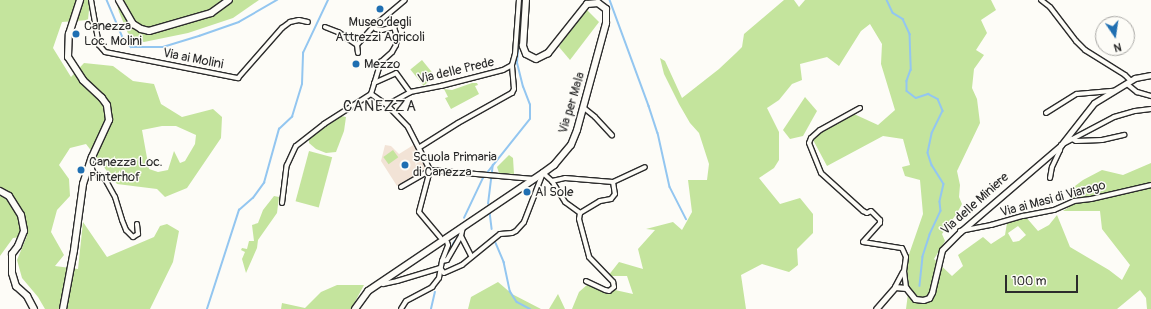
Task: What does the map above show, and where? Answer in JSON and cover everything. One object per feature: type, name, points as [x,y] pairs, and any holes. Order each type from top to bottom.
[{"type":"main road","points":[[63,309],[74,250],[83,184],[92,157],[109,120],[107,105],[102,98],[83,80],[68,57],[67,47],[69,34],[80,0]]},
{"type":"main road","points":[[119,0],[133,24],[141,29],[149,31],[211,13],[229,0]]},
{"type":"main road","name":"Via per Mala","points":[[355,309],[368,291],[543,173],[554,164],[571,144],[584,108],[606,23],[606,9],[598,3],[587,4],[548,53],[536,59],[526,54],[523,46],[526,0]]},
{"type":"main road","points":[[0,191],[9,196],[21,215],[24,231],[22,239],[12,254],[12,273],[16,286],[27,296],[34,309]]},
{"type":"street","name":"Via ai Molini","points":[[91,0],[99,45],[104,52],[238,78],[282,28],[290,22],[299,20],[308,22]]},
{"type":"street","points":[[357,45],[374,26],[405,0]]},
{"type":"street","name":"Via delle Prede","points":[[387,105],[410,92],[442,86],[503,70],[512,65],[515,54],[519,0]]},
{"type":"street","points":[[1041,0],[1050,7],[1085,50],[1125,75],[1137,92],[1151,96]]},
{"type":"street","points":[[282,203],[287,165],[296,146],[324,124],[371,94],[381,62],[392,52],[396,45],[397,37],[394,27],[382,30],[376,29],[374,26]]},
{"type":"street","points":[[325,27],[338,32],[357,45],[358,53]]},
{"type":"street","points":[[420,148],[458,123],[512,93],[514,89],[512,65]]},
{"type":"street","points":[[374,83],[396,73],[410,92]]},
{"type":"street","name":"Via delle Miniere","points":[[906,288],[915,299],[924,300],[929,298],[932,292],[942,250],[960,232],[1060,145],[1094,103],[1129,82],[1151,75]]},
{"type":"street","points":[[1046,113],[1077,94],[1114,91]]},
{"type":"street","points":[[371,94],[387,105],[408,127],[420,148],[430,170],[419,212],[440,236]]},
{"type":"street","points":[[584,108],[612,135]]},
{"type":"street","points":[[860,108],[820,130],[811,138],[809,143],[810,150],[821,173],[863,211],[866,213],[871,212],[880,220],[880,223],[863,242],[902,248],[906,257],[904,271],[906,288],[895,287]]},
{"type":"street","points":[[1050,178],[1052,167],[1060,150],[1060,145],[1114,117],[1135,111],[1151,109]]},
{"type":"street","points":[[1072,139],[1076,141],[1102,140],[1124,135]]},
{"type":"street","points":[[92,157],[90,167],[93,172],[105,179],[115,197],[126,230],[133,237],[138,234],[137,224]]},
{"type":"street","points":[[552,181],[565,178],[613,182],[645,167]]},
{"type":"street","points":[[400,187],[430,170],[534,179]]},
{"type":"street","points":[[440,268],[444,273],[462,265],[471,256],[500,234],[512,233],[524,222],[543,173],[552,181],[554,187],[565,202],[580,213]]},
{"type":"street","points":[[580,213],[600,201],[611,199],[615,194],[613,182]]},
{"type":"street","name":"Via ai Masi di Viarago","points":[[960,232],[1023,216],[1054,210],[1074,201],[1091,199],[1151,185]]},
{"type":"street","points":[[580,213],[579,220],[589,257],[601,272],[613,282],[612,289],[605,290],[586,281]]},
{"type":"street","points":[[442,261],[447,260],[461,236],[463,227]]},
{"type":"street","points":[[461,236],[471,256]]},
{"type":"street","points":[[401,309],[406,301],[432,287],[439,278],[440,268],[448,245],[447,242]]},
{"type":"street","points":[[381,282],[383,284],[397,281],[440,268]]},
{"type":"street","points":[[876,309],[895,287],[904,271]]},
{"type":"shaded area","name":"Scuola Primaria di Canezza","points":[[415,144],[428,168],[397,186],[381,161],[385,145],[391,146],[399,154]]},
{"type":"green space","points":[[0,0],[90,0],[88,20],[62,22],[53,48],[71,77],[84,63],[113,66],[133,81],[154,84],[161,104],[182,117],[213,109],[222,117],[221,138],[187,188],[165,197],[157,189],[117,184],[86,144],[70,148],[59,165],[69,179],[70,196],[57,210],[51,232],[64,255],[55,266],[78,269],[83,222],[107,257],[154,237],[160,226],[167,224],[179,231],[173,262],[150,309],[45,309],[38,297],[22,278],[17,260],[27,236],[13,238],[0,256]],"holes":[[[162,126],[176,126],[196,135],[195,144],[185,161],[180,163],[174,151],[168,170],[158,172],[149,169],[142,130]]]},
{"type":"green space","points":[[116,0],[259,0],[233,18],[188,33],[144,42],[130,38],[119,12]]},
{"type":"green space","points":[[784,0],[794,0],[799,7],[805,0],[991,0],[996,10],[981,20],[987,33],[976,50],[984,55],[974,69],[972,88],[977,99],[980,123],[957,171],[960,185],[959,197],[962,204],[942,234],[945,241],[934,259],[952,276],[963,266],[958,255],[983,237],[991,244],[1005,235],[1007,223],[1025,216],[1038,231],[1049,225],[1057,215],[1070,247],[1109,270],[1122,280],[1130,265],[1102,229],[1100,211],[1063,211],[1075,203],[1067,192],[1083,180],[1102,170],[1123,175],[1151,163],[1151,309],[1147,309],[1146,298],[1140,290],[1117,309],[906,309],[909,286],[906,263],[923,214],[920,180],[905,176],[902,167],[910,165],[903,139],[883,136],[827,166],[812,138],[854,114],[878,125],[895,110],[881,64],[882,44],[870,24],[861,31],[839,66],[827,57],[800,64],[802,80],[792,84],[779,100],[767,108],[779,132],[779,160],[774,168],[759,178],[780,204],[800,198],[813,214],[813,233],[797,249],[798,265],[789,272],[762,264],[741,275],[746,309],[572,309],[579,292],[588,284],[633,294],[627,276],[608,276],[619,262],[643,269],[638,249],[655,230],[646,229],[673,222],[682,230],[692,212],[688,180],[707,180],[709,164],[699,133],[690,123],[679,104],[664,74],[660,58],[665,61],[682,98],[719,69],[742,47],[744,34]],"holes":[[[1018,226],[1026,235],[1019,241],[1013,242],[1008,233]]]},
{"type":"green space","points":[[586,9],[599,22],[570,60],[559,47],[573,25]]},
{"type":"green space","points":[[422,60],[435,76],[424,86],[410,69]]},
{"type":"green space","points":[[472,83],[477,83],[478,85],[475,86],[479,94],[451,109],[445,98],[448,97],[444,89],[452,90]]},
{"type":"green space","points":[[805,97],[817,111],[803,136],[790,139],[783,130]]},
{"type":"green space","points":[[341,116],[346,117],[344,131],[336,152],[326,153],[316,149],[309,143],[309,139]]},
{"type":"green space","points":[[393,150],[398,157],[389,164],[383,157]]},
{"type":"green space","points":[[309,151],[332,157],[319,207],[296,201]]},
{"type":"green space","points":[[509,155],[513,158],[514,174],[499,173],[497,167]]},
{"type":"green space","points":[[274,196],[279,197],[277,213],[258,240],[257,248],[246,273],[242,259],[245,252],[241,250],[242,248],[247,249],[249,241],[254,241],[252,225],[258,223],[263,210]]},
{"type":"green space","points":[[498,282],[512,294],[541,309],[468,309],[471,297]]},
{"type":"green space","points":[[337,285],[364,285],[351,309],[281,309],[282,303],[305,308],[321,292]]},
{"type":"green space","points":[[558,294],[565,309],[549,309]]},
{"type":"waterway","points":[[107,0],[124,40],[131,47],[163,47],[199,36],[239,22],[277,0]]},
{"type":"waterway","points":[[207,309],[239,210],[253,198],[264,183],[279,129],[292,117],[302,84],[303,53],[328,0]]},
{"type":"waterway","points":[[464,218],[483,178],[530,119],[530,105],[523,87],[517,63],[522,0]]},
{"type":"waterway","points":[[610,0],[658,133],[670,187],[686,219]]},
{"type":"waterway","points":[[887,0],[893,13],[903,19],[910,34],[911,70],[907,81],[907,91],[916,98],[928,94],[938,99],[943,111],[932,134],[928,153],[932,165],[944,184],[940,202],[941,211],[930,235],[923,257],[920,286]]},
{"type":"waterway","points":[[488,204],[493,165]]},
{"type":"waterway","points":[[490,212],[492,229]]},
{"type":"waterway","points":[[447,256],[454,242]]},
{"type":"waterway","points":[[496,243],[504,262],[510,291],[517,302],[530,309]]},
{"type":"waterway","points":[[431,309],[435,292]]},
{"type":"place","name":"Museo degli Attrezzi Agricoli","points":[[380,9]]},
{"type":"place","name":"Canezza Loc. Molini","points":[[76,34]]},
{"type":"place","name":"Mezzo","points":[[356,64]]},
{"type":"place","name":"Scuola Primaria di Canezza","points":[[405,165]]},
{"type":"place","name":"Canezza Loc. Pinterhof","points":[[81,170]]},
{"type":"place","name":"Al Sole","points":[[527,192]]},
{"type":"district","name":"CANEZZA","points":[[380,107]]}]
